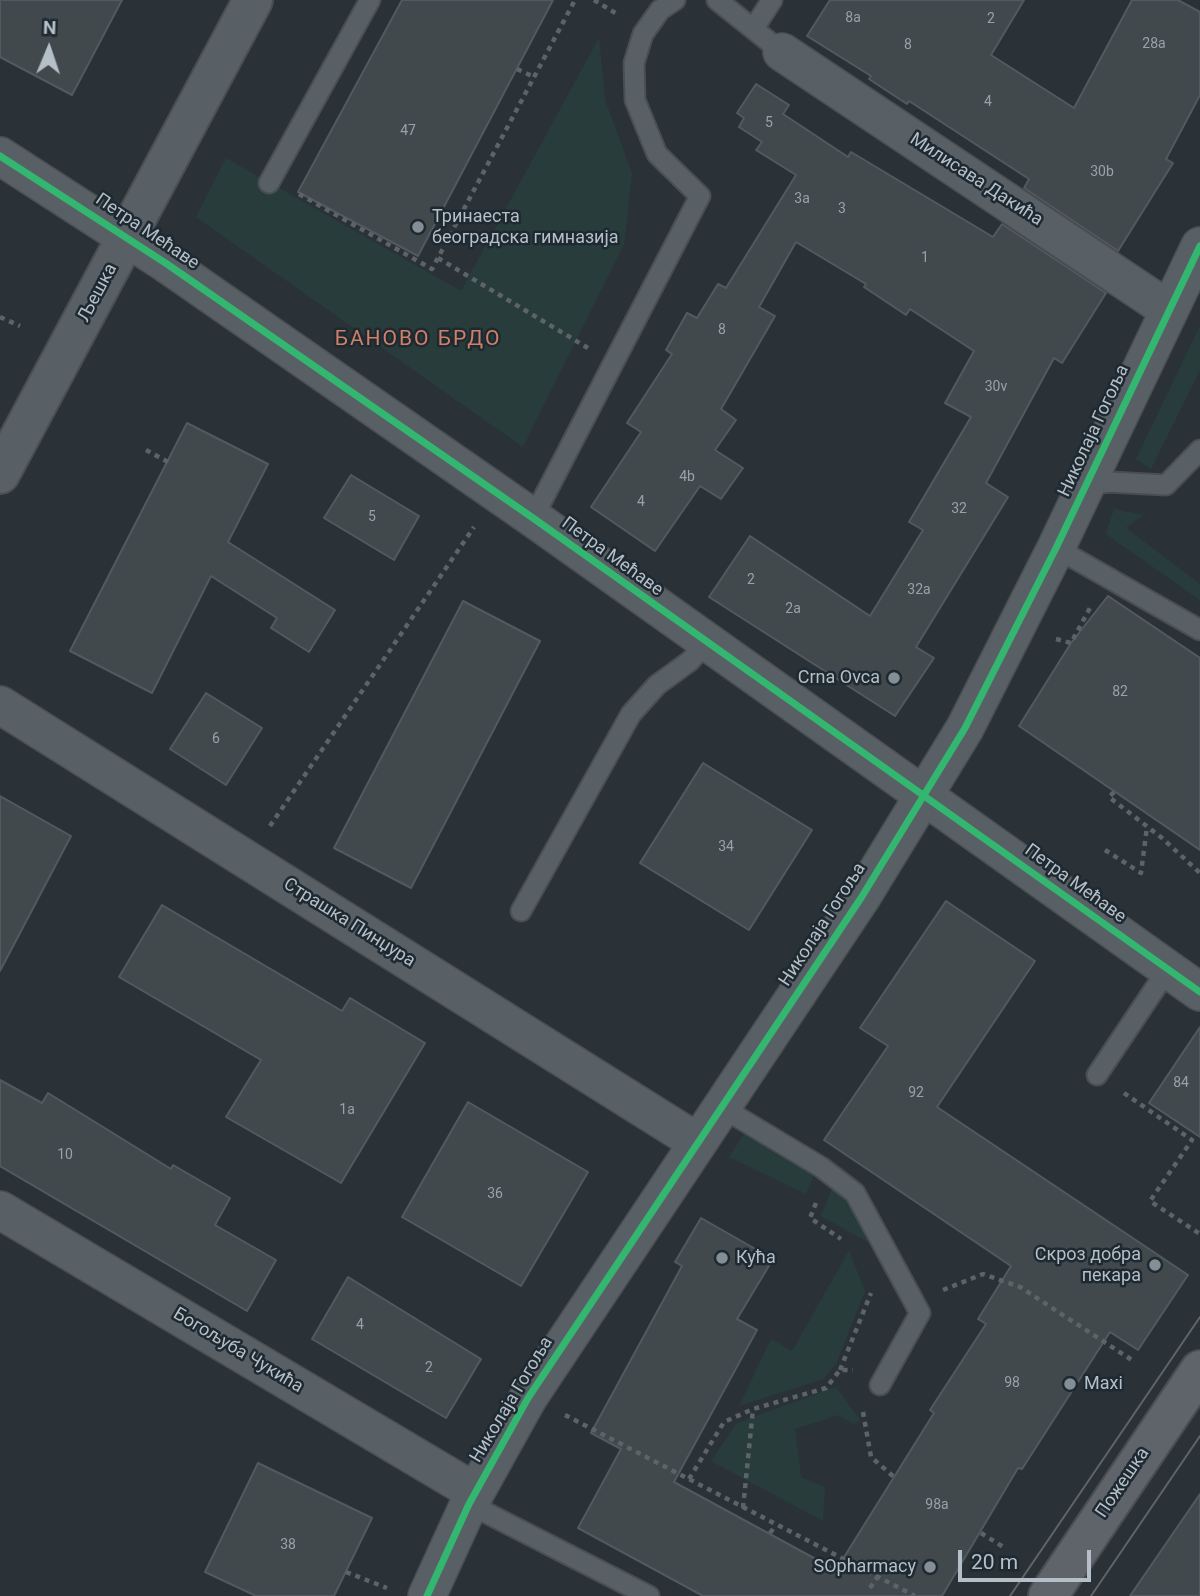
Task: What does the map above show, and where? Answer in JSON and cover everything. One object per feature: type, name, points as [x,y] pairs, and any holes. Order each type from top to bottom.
[{"type":"main road","name":"Пожешка","points":[[1048,1596],[1200,1370]]},
{"type":"street","name":"Љешка","points":[[0,474],[253,0]]},
{"type":"street","name":"Милисава Дакића","points":[[782,52],[1169,310]]},
{"type":"street","name":"Петра Мећаве","points":[[0,156],[127,237],[533,518],[705,643],[1200,992]]},
{"type":"street","name":"Николаја Гогоља","points":[[411,1594],[472,1498],[528,1398],[925,796],[965,728],[1056,548],[1200,246]]},
{"type":"street","name":"Страшка Пинџура","points":[[0,705],[697,1142]]},
{"type":"street","name":"Богољуба Чукића","points":[[0,1210],[472,1498]]},
{"type":"lane","points":[[270,181],[370,0]]},
{"type":"lane","points":[[533,518],[700,196],[657,154],[635,100],[634,63],[643,34],[660,10],[675,0]]},
{"type":"lane","points":[[717,0],[782,52]]},
{"type":"lane","points":[[754,27],[772,0]]},
{"type":"lane","points":[[1086,486],[1109,482],[1166,485],[1200,450]]},
{"type":"lane","points":[[1056,548],[1200,630]]},
{"type":"lane","points":[[521,911],[631,715],[657,685],[690,661],[705,643]]},
{"type":"lane","points":[[1097,1075],[1168,969]]},
{"type":"lane","points":[[721,1107],[855,1193],[920,1313],[884,1377]]},
{"type":"lane","points":[[472,1498],[649,1596]]},
{"type":"path","points":[[270,181],[432,269],[575,0]]},
{"type":"path","points":[[517,69],[534,77]]},
{"type":"path","points":[[438,258],[613,361]]},
{"type":"path","points":[[0,317],[20,326]]},
{"type":"path","points":[[146,450],[168,461]]},
{"type":"path","points":[[247,860],[479,520]]},
{"type":"path","points":[[1056,640],[1071,643],[1096,598]]},
{"type":"path","points":[[1114,792],[1109,797],[1200,873]]},
{"type":"path","points":[[1105,850],[1141,873],[1147,827]]},
{"type":"path","points":[[1097,1075],[1192,1140],[1150,1201],[1200,1234]]},
{"type":"path","points":[[829,1174],[810,1218],[845,1241]]},
{"type":"path","points":[[911,1295],[943,1290],[982,1274],[1020,1287],[1135,1362]]},
{"type":"path","points":[[689,1479],[724,1422],[753,1409],[826,1388],[840,1370],[871,1293],[867,1282]]},
{"type":"path","points":[[840,1370],[884,1377]]},
{"type":"path","points":[[743,1508],[753,1409]]},
{"type":"path","points":[[555,1410],[915,1596]]},
{"type":"path","points":[[871,1458],[894,1477]]},
{"type":"path","points":[[770,1533],[776,1525]]},
{"type":"path","points":[[981,1533],[1005,1548]]},
{"type":"path","points":[[346,1572],[411,1594]]},
{"type":"path","points":[[870,1588],[878,1576]]},
{"type":"green space","points":[[599,38],[605,100],[632,173],[624,244],[523,447],[196,217],[226,158],[461,291]]},
{"type":"green space","points":[[1200,326],[1200,370],[1151,469],[1136,459]]},
{"type":"green space","points":[[1114,509],[1143,515],[1126,528],[1200,584],[1200,600],[1106,534]]},
{"type":"green space","points":[[744,1134],[815,1173],[806,1194],[729,1157]]},
{"type":"green space","points":[[833,1186],[871,1233],[868,1242],[821,1216]]},
{"type":"green space","points":[[849,1251],[865,1291],[836,1364],[823,1379],[739,1406],[771,1339],[792,1351]]},
{"type":"green space","points":[[836,1387],[860,1420],[854,1424],[838,1415],[795,1429],[801,1477],[825,1487],[823,1521],[711,1461],[737,1423]]},
{"type":"building","points":[[0,0],[122,0],[72,95],[0,57]]},
{"type":"building","points":[[402,0],[553,0],[418,256],[298,192]]},
{"type":"building","points":[[830,0],[1024,0],[991,55],[1074,108],[1132,0],[1178,0],[1200,12],[1200,95],[1166,159],[1173,163],[1118,251],[1024,188],[1029,179],[909,101],[907,104],[869,79],[871,76],[807,36]]},
{"type":"building","points":[[756,84],[789,105],[783,114],[848,157],[851,152],[993,237],[1002,224],[1106,293],[1062,363],[1054,358],[986,483],[1008,497],[916,647],[934,658],[895,716],[709,597],[750,536],[870,616],[923,530],[909,522],[971,417],[945,403],[974,351],[910,309],[906,315],[864,287],[866,284],[796,242],[759,307],[775,316],[721,409],[736,420],[715,450],[743,468],[721,499],[700,486],[655,551],[591,507],[641,432],[627,423],[672,354],[666,350],[687,313],[697,318],[718,284],[726,288],[796,175],[756,150],[762,142],[739,127],[744,118],[737,113]]},
{"type":"building","points":[[187,423],[268,464],[228,542],[335,610],[309,652],[271,628],[277,618],[211,576],[152,693],[70,651]]},
{"type":"building","points":[[351,475],[419,516],[394,560],[324,518]]},
{"type":"building","points":[[1108,596],[1200,658],[1200,850],[1019,726],[1071,643]]},
{"type":"building","points":[[463,601],[540,641],[411,888],[334,848]]},
{"type":"building","points":[[206,693],[262,728],[226,785],[170,749]]},
{"type":"building","points":[[703,763],[812,830],[749,930],[640,863]]},
{"type":"building","points":[[0,796],[71,836],[0,971]]},
{"type":"building","points":[[946,901],[1035,961],[937,1107],[1188,1275],[1138,1350],[1110,1332],[1022,1469],[1018,1468],[942,1596],[703,1596],[578,1528],[621,1449],[591,1433],[682,1266],[675,1262],[701,1218],[773,1259],[737,1319],[757,1330],[674,1482],[836,1570],[934,1413],[930,1410],[986,1324],[978,1319],[1011,1266],[824,1140],[888,1046],[860,1028]]},
{"type":"building","points":[[162,905],[342,1011],[350,998],[425,1043],[341,1183],[226,1117],[261,1060],[119,977]]},
{"type":"building","points":[[1200,1027],[1200,1137],[1149,1103]]},
{"type":"building","points":[[0,1080],[42,1103],[48,1093],[171,1169],[173,1165],[230,1198],[215,1225],[276,1260],[247,1311],[0,1166]]},
{"type":"building","points":[[468,1102],[588,1172],[521,1286],[402,1217]]},
{"type":"building","points":[[348,1277],[481,1359],[446,1418],[312,1339]]},
{"type":"building","points":[[258,1463],[372,1518],[334,1596],[256,1596],[205,1572]]},
{"type":"building","points":[[1200,1494],[1200,1596],[1130,1596]]},
{"type":"tram line","points":[[1010,1596],[1200,1317]]},
{"type":"tram line","points":[[1091,1596],[1200,1436]]},
{"type":"cycle path","points":[[0,156],[167,264],[533,518],[1200,992]]},
{"type":"cycle path","points":[[427,1596],[469,1504],[528,1398],[861,898],[965,728],[1056,548],[1200,246]]},
{"type":"place","name":"Тринаеста београдска гимназија","points":[[418,227]]},
{"type":"place","name":"Crna Ovca","points":[[894,678]]},
{"type":"place","name":"Кућа","points":[[722,1258]]},
{"type":"place","name":"Скроз добра пекара","points":[[1155,1265]]},
{"type":"place","name":"Maxi","points":[[1070,1384]]},
{"type":"place","name":"SOpharmacy","points":[[930,1567]]},
{"type":"district","name":"БАНОВО БРДО","points":[[418,340]]}]
